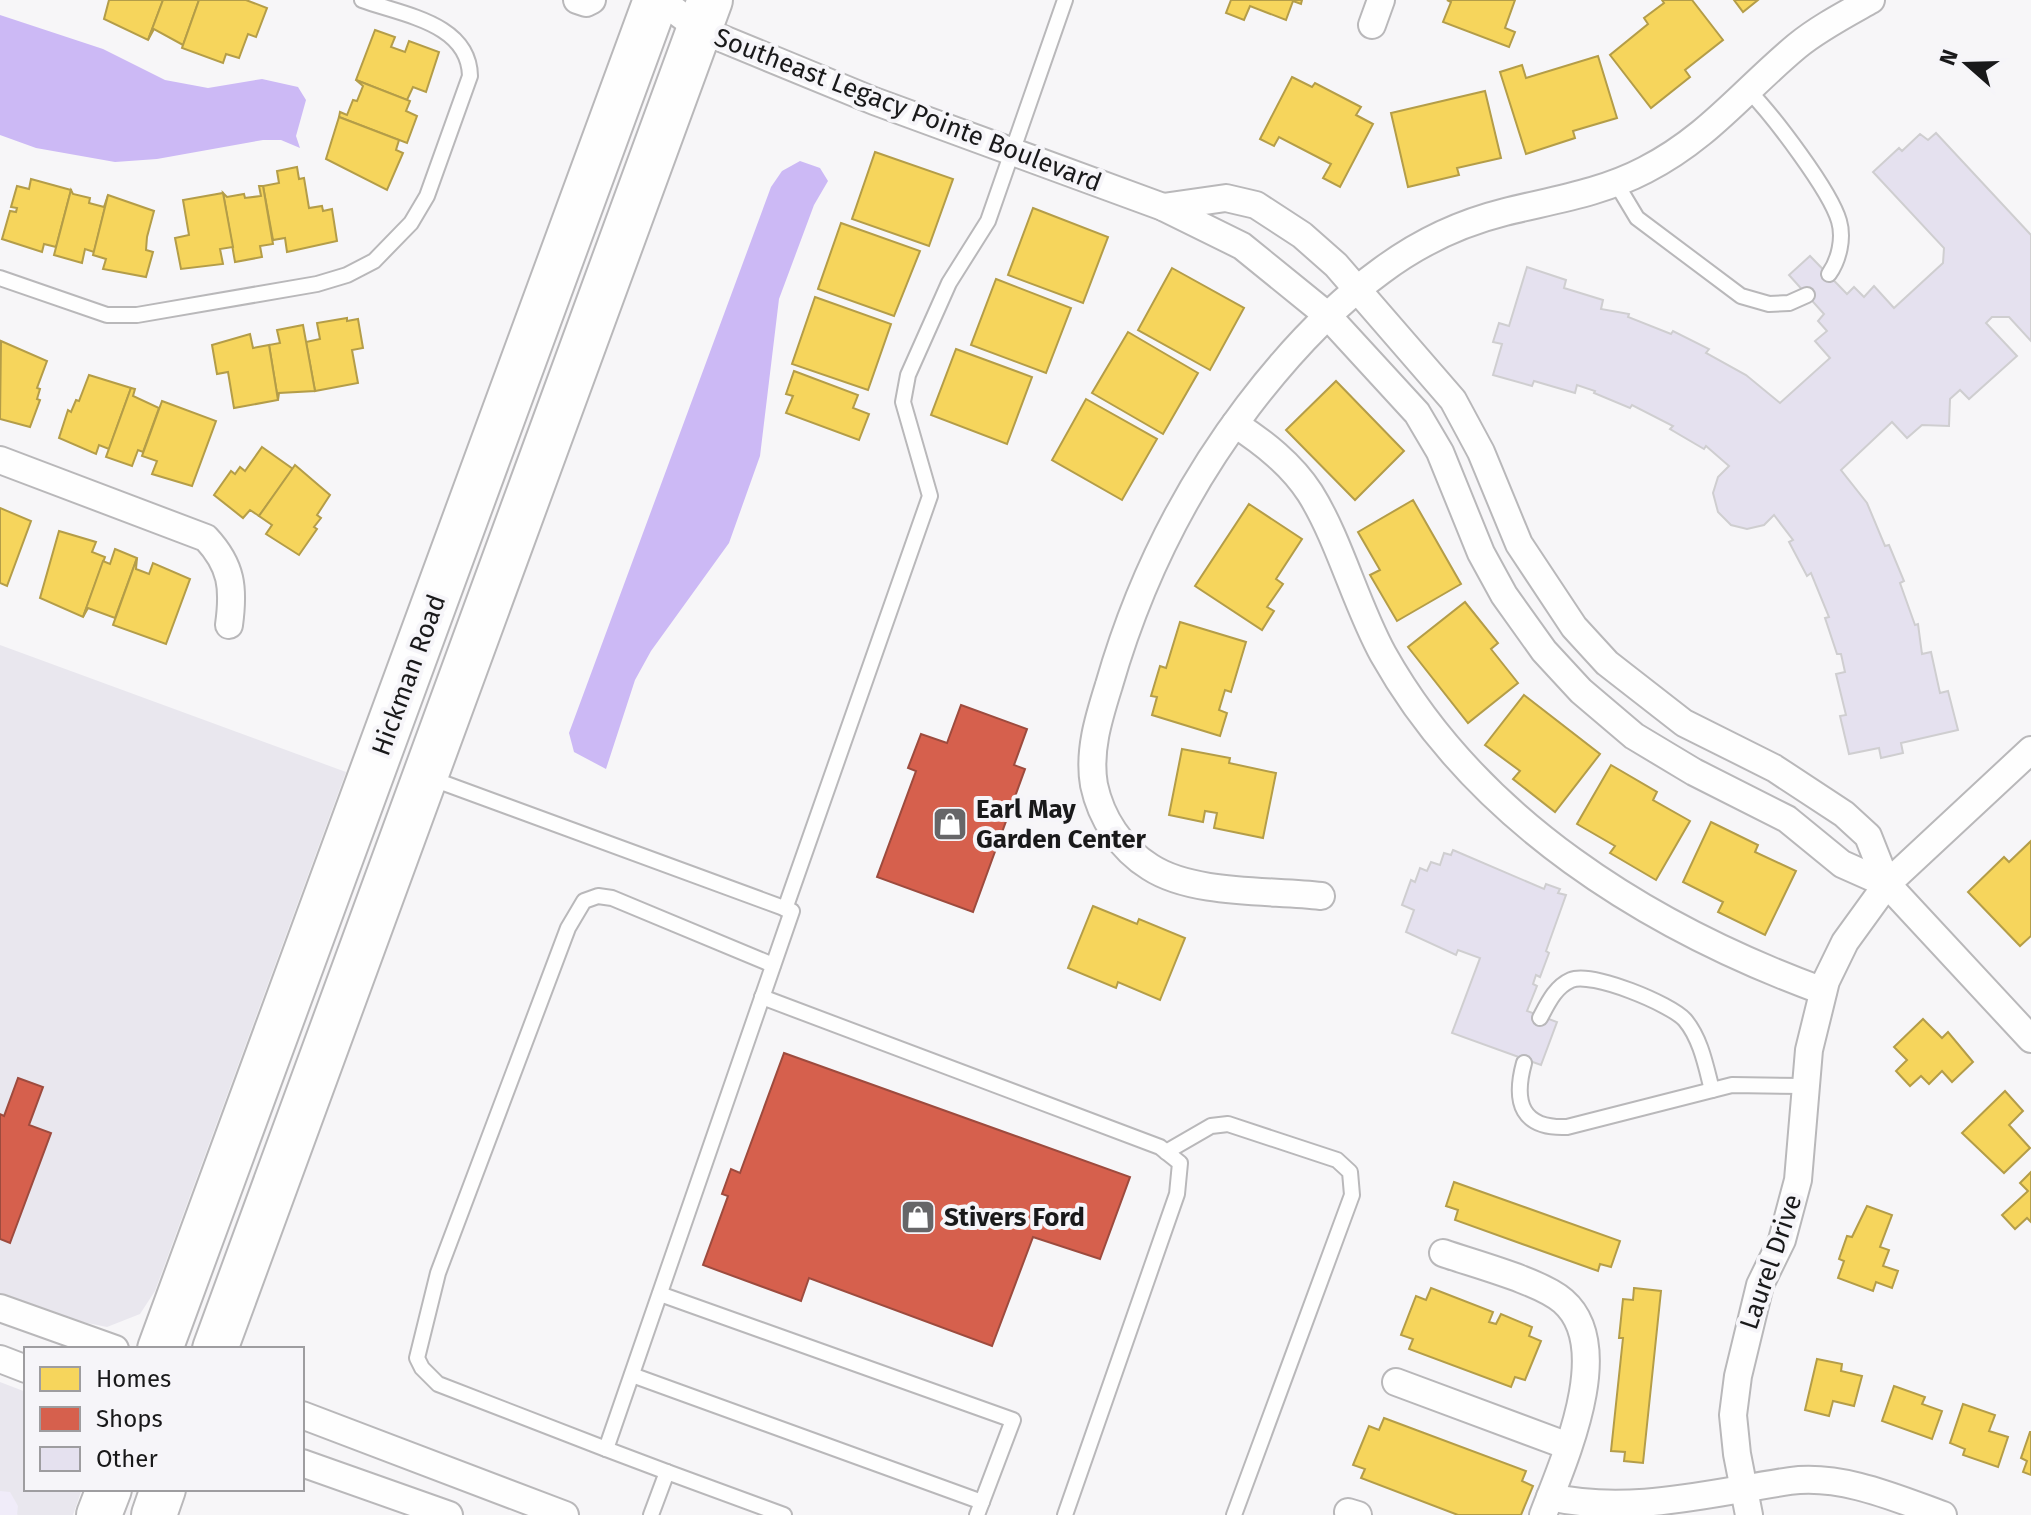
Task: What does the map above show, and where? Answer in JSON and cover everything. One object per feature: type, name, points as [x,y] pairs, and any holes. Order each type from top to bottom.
[{"type":"highway","name":"Hickman Road","points":[[161,1347],[658,0]]},
{"type":"highway","name":"Hickman Road","points":[[216,1347],[705,14]]},
{"type":"highway","points":[[99,1515],[108,1491]]},
{"type":"highway","points":[[154,1515],[162,1491]]},
{"type":"street","points":[[577,0],[586,3],[592,0]]},
{"type":"street","name":"Southeast Legacy Pointe Boulevard","points":[[658,0],[705,14],[874,101],[1163,207],[1242,246],[1327,315],[1417,413],[1440,452],[1481,553],[1504,595],[1544,651],[1581,691],[1634,736],[1694,772],[1787,819],[1842,864],[1887,884]]},
{"type":"street","points":[[1372,25],[1381,0]]},
{"type":"street","points":[[1321,896],[1200,886],[1150,868],[1112,831],[1094,783],[1092,759],[1099,717],[1119,648],[1145,581],[1176,516],[1235,424],[1327,315],[1357,290],[1414,249],[1458,228],[1616,183],[1671,156],[1715,125],[1797,46],[1871,0]]},
{"type":"street","name":"Southeast Legacy Pointe Boulevard","points":[[1163,207],[1226,198],[1256,205],[1302,235],[1357,290],[1453,400],[1481,452],[1519,544],[1574,627],[1607,663],[1684,723],[1813,790],[1844,814],[1868,836],[1887,884],[2031,1039]]},
{"type":"street","points":[[1235,424],[1265,444],[1291,468],[1311,495],[1383,654],[1423,715],[1507,809],[1607,885],[1739,957],[1823,991]]},
{"type":"street","points":[[0,460],[184,526],[206,538],[221,554],[234,591],[229,625]]},
{"type":"street","name":"Laurel Drive","points":[[1746,1504],[1733,1415],[1738,1376],[1760,1285],[1782,1240],[1798,1180],[1809,1050],[1823,991],[1845,942],[1887,884],[2031,750]]},
{"type":"street","points":[[1443,1253],[1543,1290],[1562,1300],[1574,1313],[1584,1343],[1579,1416],[1547,1506],[1642,1512],[1746,1504],[1790,1481],[1824,1481],[1869,1489],[1943,1515]]},
{"type":"street","points":[[0,1308],[109,1347]]},
{"type":"street","points":[[0,1359],[24,1368]]},
{"type":"street","points":[[1396,1382],[1568,1446]]},
{"type":"street","points":[[304,1416],[565,1515]]},
{"type":"street","points":[[304,1464],[449,1515]]},
{"type":"lane","points":[[0,278],[76,306],[107,315],[125,315],[260,294],[347,275],[389,247],[411,223],[427,196],[470,76],[470,60],[464,46],[454,36],[362,0]]},
{"type":"lane","points":[[785,909],[930,496],[903,402],[908,375],[949,283],[988,221],[1065,0]]},
{"type":"lane","points":[[1750,92],[1771,113],[1839,220],[1839,252],[1829,274]]},
{"type":"lane","points":[[1616,183],[1637,218],[1741,296],[1769,304],[1789,303],[1807,295]]},
{"type":"lane","points":[[427,777],[792,911],[606,1449]]},
{"type":"lane","points":[[773,965],[612,898],[598,896],[584,901],[568,928],[438,1273],[417,1358],[438,1384],[784,1515]]},
{"type":"lane","points":[[1540,1018],[1560,985],[1575,978],[1598,979],[1638,995],[1677,1012],[1688,1023],[1702,1054],[1712,1090]]},
{"type":"lane","points":[[762,997],[1166,1152],[1180,1163],[1177,1194],[1065,1515]]},
{"type":"lane","points":[[1524,1063],[1520,1101],[1529,1119],[1546,1128],[1567,1127],[1732,1085],[1805,1086]]},
{"type":"lane","points":[[1166,1152],[1211,1126],[1228,1124],[1337,1160],[1350,1172],[1352,1195],[1234,1515]]},
{"type":"lane","points":[[632,1375],[980,1508],[1013,1420],[660,1294]]},
{"type":"lane","points":[[651,1515],[667,1472]]},
{"type":"shaded area","points":[[0,15],[103,49],[165,80],[208,88],[262,79],[298,87],[306,100],[296,136],[300,148],[281,140],[263,140],[157,159],[115,162],[36,148],[0,135]]},
{"type":"shaded area","points":[[800,161],[820,168],[828,181],[814,205],[779,299],[760,456],[729,543],[651,651],[635,680],[606,769],[574,752],[569,733],[771,187],[782,171]]},
{"type":"shaded area","points":[[0,645],[346,772],[155,1291],[140,1314],[107,1327],[48,1315],[0,1298]]},
{"type":"shaded area","points":[[0,1382],[24,1391],[24,1491],[81,1491],[73,1515],[18,1515],[0,1508]]},
{"type":"shaded area","points":[[0,1491],[10,1492],[18,1506],[17,1515],[0,1515]]},
{"type":"building: Homes","points":[[109,0],[163,0],[148,40],[104,19]]},
{"type":"building: Homes","points":[[163,0],[199,0],[183,45],[154,29],[148,40]]},
{"type":"building: Homes","points":[[199,0],[246,0],[267,8],[256,37],[248,34],[239,58],[226,54],[223,63],[182,48]]},
{"type":"building: Homes","points":[[1231,0],[1302,0],[1301,4],[1293,1],[1286,20],[1250,6],[1244,20],[1226,13]]},
{"type":"building: Homes","points":[[1447,0],[1515,0],[1505,28],[1515,32],[1509,47],[1443,22],[1451,2]]},
{"type":"building: Homes","points":[[1662,0],[1692,0],[1723,40],[1685,70],[1690,77],[1651,108],[1610,55],[1648,24],[1644,18],[1664,3]]},
{"type":"building: Homes","points":[[1734,0],[1758,0],[1743,12]]},
{"type":"building: Homes","points":[[375,30],[395,37],[391,47],[405,52],[409,41],[439,52],[426,92],[413,87],[407,100],[356,80]]},
{"type":"building: Homes","points":[[1598,56],[1617,118],[1573,131],[1575,138],[1526,154],[1500,72],[1522,65],[1526,78]]},
{"type":"building: Homes","points":[[1292,77],[1312,87],[1315,83],[1361,107],[1356,115],[1373,124],[1340,187],[1323,178],[1331,164],[1279,137],[1274,146],[1260,139]]},
{"type":"building: Homes","points":[[356,80],[410,101],[406,111],[417,116],[407,143],[339,117],[340,112],[347,115],[353,100],[357,101],[363,86]]},
{"type":"building: Homes","points":[[1485,91],[1501,158],[1457,168],[1459,175],[1408,187],[1391,113]]},
{"type":"building: Homes","points":[[339,117],[399,140],[396,150],[403,153],[387,190],[326,159]]},
{"type":"building: Homes","points":[[875,152],[953,179],[929,246],[852,219]]},
{"type":"building: Homes","points":[[297,167],[299,179],[304,178],[309,208],[322,206],[323,211],[332,209],[337,241],[287,252],[285,238],[273,240],[263,186],[279,183],[277,171]]},
{"type":"building: Homes","points":[[31,179],[71,190],[56,247],[44,244],[42,252],[2,239],[10,211],[16,212],[17,208],[11,207],[17,186],[29,189]]},
{"type":"building: Homes","points":[[259,186],[263,186],[273,244],[260,246],[262,257],[235,262],[223,193],[227,197],[244,194],[245,198],[261,196]]},
{"type":"building: Homes","points":[[71,190],[73,194],[90,198],[89,203],[104,207],[108,195],[94,252],[85,249],[82,263],[54,255]]},
{"type":"building: Homes","points":[[223,193],[233,247],[220,249],[223,264],[181,269],[175,238],[189,235],[183,200]]},
{"type":"building: Homes","points":[[108,195],[154,211],[146,250],[153,252],[146,277],[103,269],[106,259],[93,255]]},
{"type":"building: Homes","points":[[1033,208],[1108,237],[1083,303],[1008,275]]},
{"type":"building: Homes","points":[[841,223],[920,251],[894,316],[818,289]]},
{"type":"building: Homes","points":[[1172,268],[1244,308],[1210,370],[1138,330]]},
{"type":"building: Homes","points":[[996,279],[1071,308],[1046,373],[971,345]]},
{"type":"building: Homes","points":[[815,297],[891,324],[868,390],[792,364]]},
{"type":"building: Homes","points":[[347,318],[347,321],[358,319],[363,348],[352,350],[358,383],[315,391],[306,342],[320,339],[317,323]]},
{"type":"building: Homes","points":[[303,325],[315,391],[279,393],[278,400],[269,345],[280,343],[277,330]]},
{"type":"building: Homes","points":[[1128,332],[1198,373],[1163,434],[1092,393]]},
{"type":"building: Homes","points":[[250,334],[253,348],[269,345],[278,400],[234,408],[228,372],[217,374],[212,345]]},
{"type":"building: Homes","points":[[1,341],[47,361],[37,388],[40,389],[37,399],[40,400],[30,427],[0,419]]},
{"type":"building: Homes","points":[[956,349],[1032,377],[1007,444],[931,415]]},
{"type":"building: Homes","points":[[794,371],[858,395],[853,408],[869,414],[859,440],[786,413],[793,396],[786,394]]},
{"type":"building: Homes","points":[[89,375],[131,388],[109,449],[99,445],[96,454],[59,438],[68,410],[71,412],[76,400],[79,401]]},
{"type":"building: Homes","points":[[1336,381],[1404,451],[1355,500],[1286,430]]},
{"type":"building: Homes","points":[[131,388],[135,389],[133,396],[159,408],[143,452],[138,450],[132,466],[106,457]]},
{"type":"building: Homes","points":[[1086,399],[1157,439],[1122,500],[1052,460]]},
{"type":"building: Homes","points":[[162,401],[216,421],[192,486],[152,474],[157,461],[142,456]]},
{"type":"building: Homes","points":[[262,447],[293,469],[259,516],[250,510],[243,518],[214,495],[231,471],[235,474],[240,467],[245,471]]},
{"type":"building: Homes","points":[[295,465],[330,495],[317,515],[321,518],[314,527],[317,529],[299,555],[266,534],[272,525],[259,516]]},
{"type":"building: Homes","points":[[1413,500],[1461,584],[1397,621],[1370,575],[1380,570],[1358,532]]},
{"type":"building: Homes","points":[[1249,504],[1302,539],[1276,579],[1283,584],[1267,607],[1274,611],[1262,630],[1195,586]]},
{"type":"building: Homes","points":[[0,508],[31,521],[7,586],[0,583]]},
{"type":"building: Homes","points":[[59,531],[96,542],[92,552],[105,557],[83,617],[40,598]]},
{"type":"building: Homes","points":[[115,549],[137,558],[115,618],[88,608],[83,617],[103,561],[110,564]]},
{"type":"building: Homes","points":[[137,558],[136,569],[149,574],[153,563],[190,579],[166,644],[113,625]]},
{"type":"building: Homes","points":[[1465,602],[1498,643],[1491,649],[1518,683],[1468,723],[1408,647]]},
{"type":"building: Homes","points":[[1180,622],[1246,642],[1231,692],[1225,690],[1219,710],[1227,713],[1220,736],[1152,715],[1157,697],[1151,696],[1160,666],[1166,668]]},
{"type":"building: Homes","points":[[1524,695],[1600,754],[1555,812],[1513,779],[1520,771],[1485,745]]},
{"type":"building: Homes","points":[[1182,749],[1230,758],[1229,763],[1276,773],[1263,838],[1214,828],[1217,813],[1205,811],[1203,822],[1169,815]]},
{"type":"building: Homes","points":[[1611,765],[1657,792],[1653,800],[1690,821],[1656,880],[1610,853],[1615,846],[1577,824]]},
{"type":"building: Homes","points":[[1711,822],[1758,845],[1755,852],[1796,871],[1765,935],[1718,912],[1723,902],[1683,882]]},
{"type":"building: Homes","points":[[2031,841],[2031,936],[2020,946],[1968,892],[2004,857],[2009,862]]},
{"type":"building: Homes","points":[[1093,906],[1137,924],[1139,919],[1185,938],[1160,1000],[1118,982],[1116,988],[1068,968]]},
{"type":"building: Homes","points":[[1923,1019],[1942,1038],[1948,1032],[1973,1062],[1952,1082],[1942,1071],[1929,1084],[1921,1076],[1910,1086],[1896,1071],[1907,1060],[1894,1047]]},
{"type":"building: Homes","points":[[2005,1091],[2023,1111],[2009,1125],[2030,1148],[2004,1173],[1962,1133]]},
{"type":"building: Homes","points":[[2031,1172],[2031,1222],[2027,1218],[2015,1229],[2002,1215],[2028,1191],[2020,1183]]},
{"type":"building: Homes","points":[[1454,1182],[1620,1241],[1611,1267],[1600,1264],[1598,1271],[1455,1220],[1458,1210],[1446,1206]]},
{"type":"building: Homes","points":[[1867,1206],[1892,1215],[1880,1247],[1889,1250],[1883,1266],[1898,1271],[1892,1288],[1876,1282],[1873,1291],[1838,1278],[1844,1261],[1839,1259],[1847,1236],[1852,1237]]},
{"type":"building: Homes","points":[[1431,1288],[1493,1312],[1489,1322],[1496,1324],[1501,1314],[1532,1327],[1529,1336],[1541,1341],[1525,1380],[1515,1377],[1511,1387],[1409,1349],[1413,1339],[1401,1335],[1416,1296],[1426,1300]]},
{"type":"building: Homes","points":[[1634,1288],[1661,1291],[1643,1463],[1624,1461],[1625,1452],[1611,1451],[1623,1338],[1619,1338],[1623,1299],[1633,1300]]},
{"type":"building: Homes","points":[[1817,1359],[1842,1364],[1841,1371],[1862,1376],[1854,1406],[1833,1401],[1829,1416],[1805,1410]]},
{"type":"building: Homes","points":[[1894,1386],[1925,1397],[1922,1404],[1942,1411],[1932,1439],[1882,1421]]},
{"type":"building: Homes","points":[[1963,1404],[1995,1415],[1989,1431],[2008,1437],[1998,1467],[1963,1455],[1965,1449],[1950,1443]]},
{"type":"building: Homes","points":[[1384,1418],[1526,1471],[1522,1481],[1533,1486],[1521,1515],[1458,1515],[1361,1478],[1365,1469],[1353,1465],[1369,1426],[1379,1430]]},
{"type":"building: Homes","points":[[2030,1432],[2031,1475],[2023,1472],[2027,1461],[2021,1458]]},
{"type":"building: Shops","name":"Earl May Garden Center","points":[[961,705],[1027,729],[1014,765],[1025,769],[973,912],[877,877],[916,771],[908,768],[921,734],[947,743]]},
{"type":"building: Shops","name":"Stivers Ford","points":[[784,1053],[1130,1177],[1100,1259],[1033,1237],[992,1346],[809,1278],[801,1301],[703,1265],[728,1196],[722,1194],[731,1169],[740,1173]]},
{"type":"building: Shops","points":[[18,1078],[43,1087],[29,1125],[51,1133],[10,1243],[0,1239],[0,1114],[4,1116]]},
{"type":"building: Other","points":[[1936,133],[2031,235],[2031,341],[2009,317],[1992,317],[1986,323],[2017,356],[1969,399],[1960,390],[1950,399],[1949,426],[1922,425],[1907,438],[1892,422],[1841,470],[1867,503],[1885,546],[1889,545],[1904,581],[1900,583],[1915,625],[1918,624],[1922,654],[1931,652],[1940,693],[1948,691],[1958,730],[1901,743],[1903,753],[1881,758],[1879,748],[1849,754],[1840,716],[1846,715],[1836,674],[1845,672],[1841,654],[1837,654],[1825,618],[1829,617],[1811,573],[1807,576],[1789,542],[1793,540],[1774,515],[1764,525],[1747,529],[1731,525],[1718,512],[1713,493],[1718,477],[1729,466],[1706,446],[1704,449],[1670,429],[1673,426],[1632,405],[1630,408],[1577,385],[1575,393],[1534,381],[1532,386],[1493,375],[1502,344],[1493,342],[1499,323],[1509,326],[1527,267],[1566,280],[1564,288],[1603,300],[1601,309],[1629,314],[1628,317],[1671,334],[1673,331],[1709,349],[1706,353],[1746,375],[1780,403],[1830,358],[1815,341],[1827,331],[1818,321],[1824,314],[1789,275],[1810,256],[1847,294],[1854,287],[1864,297],[1874,286],[1894,308],[1943,263],[1944,248],[1873,172],[1920,134],[1928,140]]},
{"type":"building: Other","points":[[1453,850],[1544,889],[1546,884],[1560,889],[1558,893],[1566,895],[1540,977],[1536,975],[1533,984],[1537,986],[1527,1011],[1557,1022],[1541,1065],[1452,1033],[1480,958],[1458,950],[1456,955],[1406,932],[1414,910],[1402,905],[1411,880],[1415,882],[1420,868],[1427,871],[1431,862],[1440,865],[1444,853],[1451,855]]},
{"type":"place","name":"Earl May Garden Center","points":[[950,824]]},
{"type":"place","name":"Stivers Ford","points":[[918,1217]]}]
